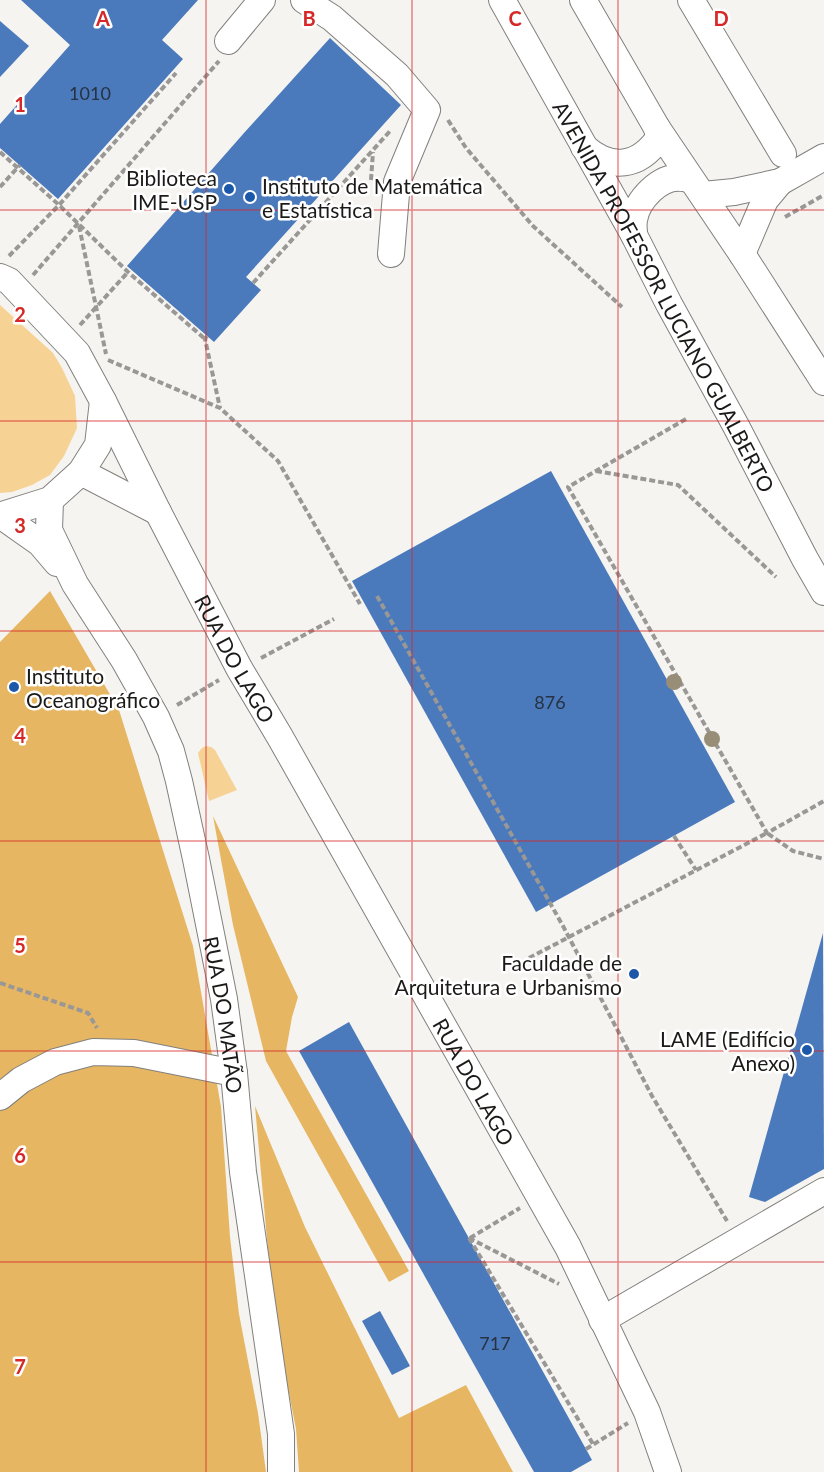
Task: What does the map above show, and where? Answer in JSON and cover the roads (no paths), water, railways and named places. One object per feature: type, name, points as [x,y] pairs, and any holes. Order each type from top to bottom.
[{"type":"street","points":[[227,47],[262,0]]},
{"type":"street","points":[[304,0],[332,18],[397,75],[427,110],[397,182],[391,254]]},
{"type":"street","name":"AVENIDA PROFESSOR LUCIANO GUALBERTO","points":[[502,0],[634,235],[824,592]]},
{"type":"street","points":[[583,0],[657,128],[742,254],[824,382]]},
{"type":"street","points":[[691,0],[783,154]]},
{"type":"street","points":[[584,147],[594,156],[605,161],[630,162],[652,148],[659,138],[657,128]]},
{"type":"street","points":[[634,235],[634,219],[640,203],[650,190],[664,181],[680,177],[697,188],[734,192],[780,182],[824,157]]},
{"type":"street","points":[[742,254],[765,200],[780,182]]},
{"type":"street","name":"RUA DO LAGO","points":[[7,276],[77,353],[239,668],[568,1247],[647,1412],[668,1472]]},
{"type":"street","points":[[1,515],[50,500],[81,472],[98,445],[103,401]]},
{"type":"street","points":[[81,472],[158,512]]},
{"type":"street","name":"RUA DO MATÃO","points":[[50,500],[49,530],[75,584],[124,660],[156,717],[171,751],[196,859],[224,999],[234,1073],[243,1172],[281,1434],[281,1472]]},
{"type":"street","name":"RUA DO MATÃO","points":[[1,515],[40,543],[75,584]]},
{"type":"street","points":[[0,1096],[21,1080],[55,1062],[93,1053],[134,1053],[234,1073]]},
{"type":"street","points":[[602,1320],[824,1191]]},
{"type":"place","name":"Biblioteca IME-USP","points":[[229,189]]},
{"type":"place","name":"Instituto de Matemática e Estatística","points":[[250,197]]},
{"type":"place","name":"Instituto Oceanográfico","points":[[14,687]]},
{"type":"place","name":"Faculdade de Arquitetura e Urbanismo","points":[[634,974]]},
{"type":"place","name":"LAME (Edifício Anexo)","points":[[807,1050]]}]
